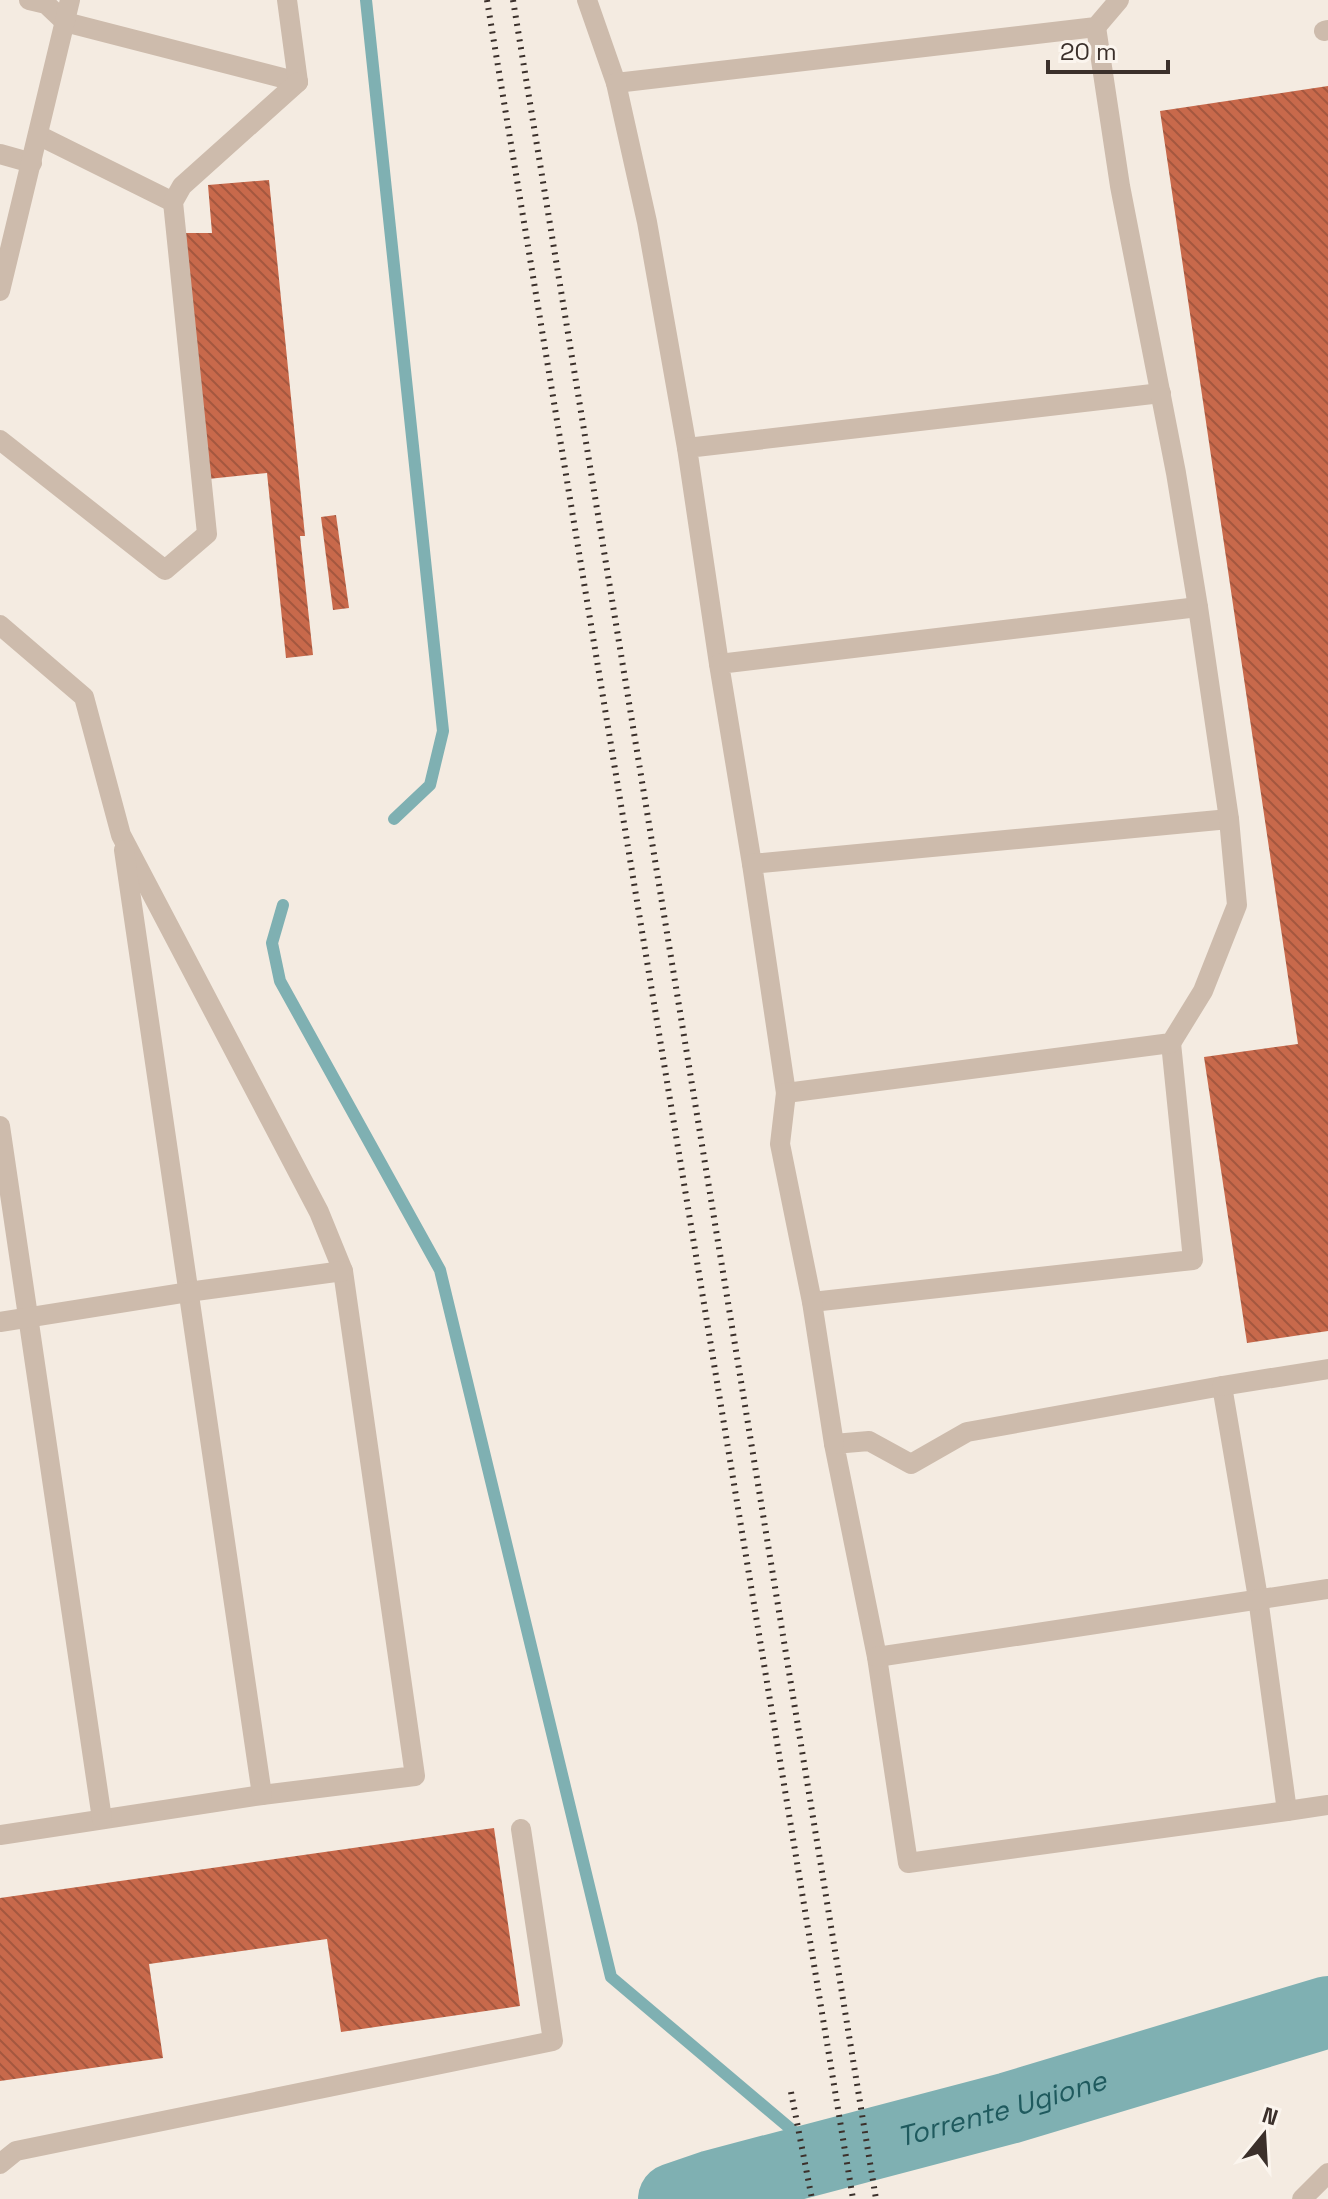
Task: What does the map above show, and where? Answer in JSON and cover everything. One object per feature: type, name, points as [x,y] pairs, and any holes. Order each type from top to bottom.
[{"type":"lane","points":[[29,0],[46,4],[65,22],[298,82]]},
{"type":"lane","points":[[0,291],[70,0]]},
{"type":"lane","points":[[287,0],[298,82]]},
{"type":"lane","points":[[587,0],[616,83],[647,222],[687,448],[786,1093],[780,1144],[812,1302],[834,1444],[877,1657],[908,1863],[1328,1805]]},
{"type":"lane","points":[[616,83],[1096,27],[1119,0]]},
{"type":"lane","points":[[812,1302],[1193,1260],[1171,1043],[1203,991],[1237,905],[1229,819],[1198,607],[1161,393],[1120,186],[1096,27]]},
{"type":"lane","points":[[0,440],[165,570],[207,534],[173,202],[182,186],[298,82]]},
{"type":"lane","points":[[38,135],[173,202]]},
{"type":"lane","points":[[0,154],[32,163]]},
{"type":"lane","points":[[687,448],[1161,393]]},
{"type":"lane","points":[[719,664],[1198,607]]},
{"type":"lane","points":[[0,625],[84,697],[121,835],[262,1795]]},
{"type":"lane","points":[[752,864],[1229,819]]},
{"type":"lane","points":[[0,1835],[262,1795],[415,1776],[343,1271],[319,1212],[121,835]]},
{"type":"lane","points":[[786,1093],[1171,1043]]},
{"type":"lane","points":[[0,1126],[102,1819]]},
{"type":"lane","points":[[0,1322],[343,1271]]},
{"type":"lane","points":[[834,1444],[869,1441],[911,1464],[967,1432],[1328,1369]]},
{"type":"lane","points":[[1222,1386],[1258,1598],[1287,1811]]},
{"type":"lane","points":[[877,1657],[1328,1589]]},
{"type":"lane","points":[[0,2164],[16,2151],[553,2041],[521,1829]]},
{"type":"lane","points":[[1302,2199],[1328,2173]]},
{"type":"building","points":[[1328,86],[1328,1331],[1247,1343],[1204,1057],[1298,1044],[1160,111]]},
{"type":"building","points":[[269,180],[305,536],[300,536],[313,655],[286,658],[267,473],[208,479],[182,233],[212,233],[208,185]]},
{"type":"building","points":[[336,515],[349,608],[333,610],[321,517]]},
{"type":"building","points":[[494,1828],[520,2006],[341,2032],[327,1939],[149,1964],[163,2058],[0,2081],[0,1898]]},
{"type":"waterway","points":[[366,0],[443,731],[430,785],[394,819]]},
{"type":"waterway","points":[[283,905],[272,943],[280,981],[440,1270],[611,1977],[824,2157]]},
{"type":"waterway","name":"Torrente Ugione","points":[[674,2199],[712,2186],[1009,2108],[1328,2012]]},
{"type":"railway","points":[[487,0],[853,2199]]},
{"type":"railway","points":[[513,0],[876,2199]]},
{"type":"railway","points":[[791,2092],[812,2199]]}]
